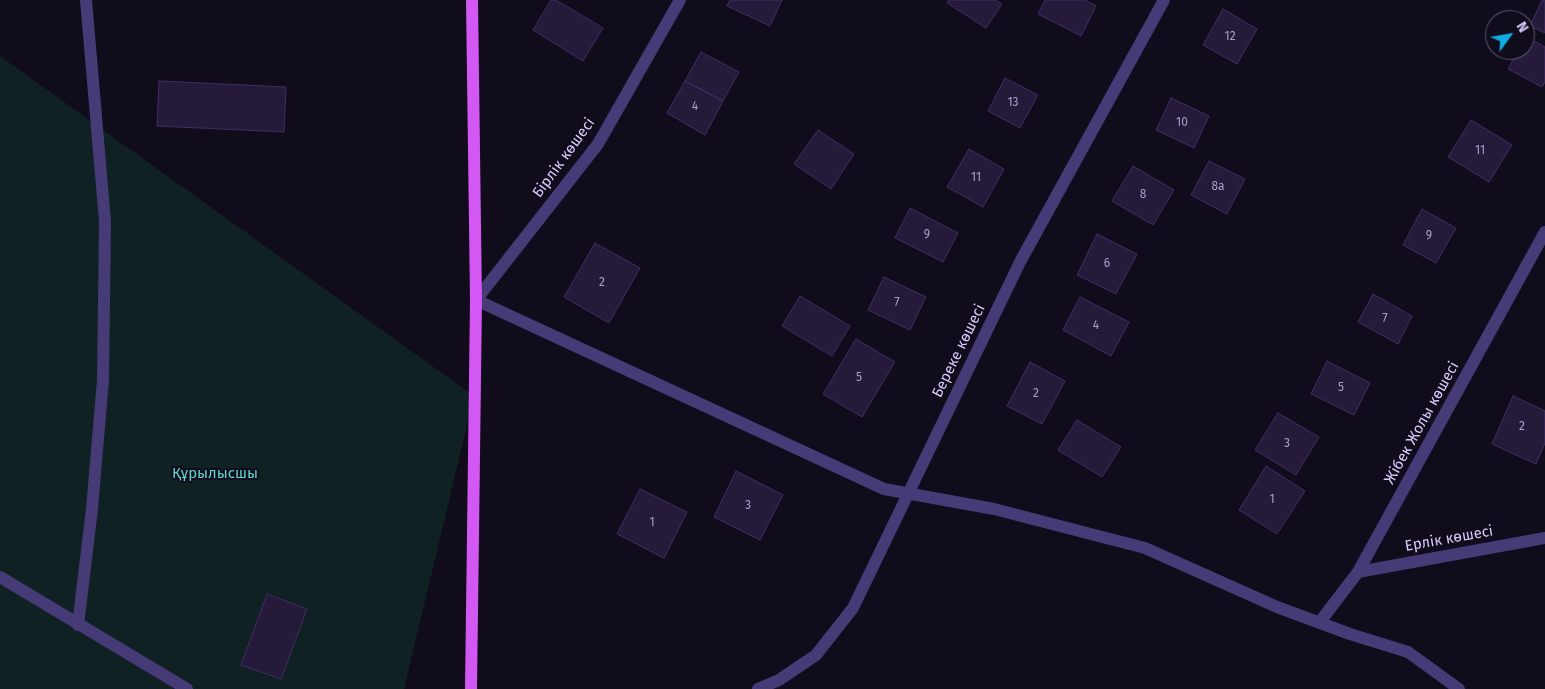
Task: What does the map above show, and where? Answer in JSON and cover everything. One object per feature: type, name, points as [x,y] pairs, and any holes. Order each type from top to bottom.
[{"type":"main road","points":[[471,689],[476,300],[472,0]]},
{"type":"street","points":[[78,626],[92,509],[103,380],[105,221],[86,0]]},
{"type":"street","name":"Бірлік көшесі","points":[[476,300],[598,144],[680,0]]},
{"type":"street","name":"Береке көшесі","points":[[758,689],[779,680],[816,655],[854,608],[1020,262],[1164,0]]},
{"type":"street","name":"Жібек Жолы көшесі","points":[[1319,623],[1358,572],[1545,232]]},
{"type":"street","points":[[476,300],[884,489],[994,509],[1145,548],[1277,607],[1408,652],[1452,687]]},
{"type":"street","name":"Ерлік көшесі","points":[[1358,572],[1545,538]]},
{"type":"street","points":[[0,578],[187,689]]},
{"type":"green space","name":"Құрылысшы","points":[[0,56],[474,396],[404,689],[0,689]]},
{"type":"building","points":[[551,0],[556,0],[603,28],[583,61],[533,30]]},
{"type":"building","points":[[730,0],[782,0],[770,26],[727,6]]},
{"type":"building","points":[[949,0],[995,0],[1002,4],[986,28],[947,3]]},
{"type":"building","points":[[1045,0],[1085,0],[1096,6],[1081,36],[1038,14]]},
{"type":"building","points":[[1542,0],[1545,1],[1545,33],[1535,28],[1535,15]]},
{"type":"building","points":[[1223,9],[1257,29],[1237,64],[1203,45]]},
{"type":"building","points":[[1535,42],[1545,47],[1545,82],[1542,87],[1508,69],[1513,60],[1535,60]]},
{"type":"building","points":[[701,52],[739,72],[723,101],[685,81]]},
{"type":"building","points":[[1005,78],[1038,95],[1020,128],[988,111]]},
{"type":"building","points":[[159,81],[286,87],[284,132],[157,126]]},
{"type":"building","points":[[685,81],[723,101],[705,135],[667,113]]},
{"type":"building","points":[[1171,98],[1209,116],[1194,148],[1156,130]]},
{"type":"building","points":[[1471,120],[1512,145],[1489,182],[1448,157]]},
{"type":"building","points":[[818,130],[854,154],[831,189],[794,164]]},
{"type":"building","points":[[969,149],[1004,169],[983,207],[947,187]]},
{"type":"building","points":[[1209,161],[1245,179],[1227,214],[1191,195]]},
{"type":"building","points":[[1133,166],[1174,190],[1153,225],[1112,201]]},
{"type":"building","points":[[910,208],[958,233],[943,262],[895,238]]},
{"type":"building","points":[[1422,209],[1456,228],[1436,263],[1403,245]]},
{"type":"building","points":[[1097,234],[1137,254],[1116,294],[1077,275]]},
{"type":"building","points":[[595,243],[640,268],[609,323],[564,297]]},
{"type":"building","points":[[884,277],[926,297],[910,330],[868,310]]},
{"type":"building","points":[[1373,294],[1412,316],[1398,344],[1358,322]]},
{"type":"building","points":[[800,296],[850,326],[832,356],[782,326]]},
{"type":"building","points":[[1080,297],[1129,322],[1111,356],[1063,330]]},
{"type":"building","points":[[856,339],[895,362],[862,417],[823,394]]},
{"type":"building","points":[[1327,361],[1370,383],[1354,415],[1311,394]]},
{"type":"building","points":[[1030,362],[1065,381],[1042,424],[1007,406]]},
{"type":"building","points":[[1513,396],[1545,411],[1545,443],[1536,464],[1492,444]]},
{"type":"building","points":[[1278,413],[1319,437],[1296,475],[1255,450]]},
{"type":"building","points":[[1077,420],[1121,447],[1102,477],[1058,450]]},
{"type":"building","points":[[1266,466],[1305,491],[1277,534],[1239,510]]},
{"type":"building","points":[[736,471],[783,495],[760,540],[714,517]]},
{"type":"building","points":[[640,489],[687,512],[664,558],[617,534]]},
{"type":"building","points":[[267,594],[307,609],[281,679],[241,665]]}]
